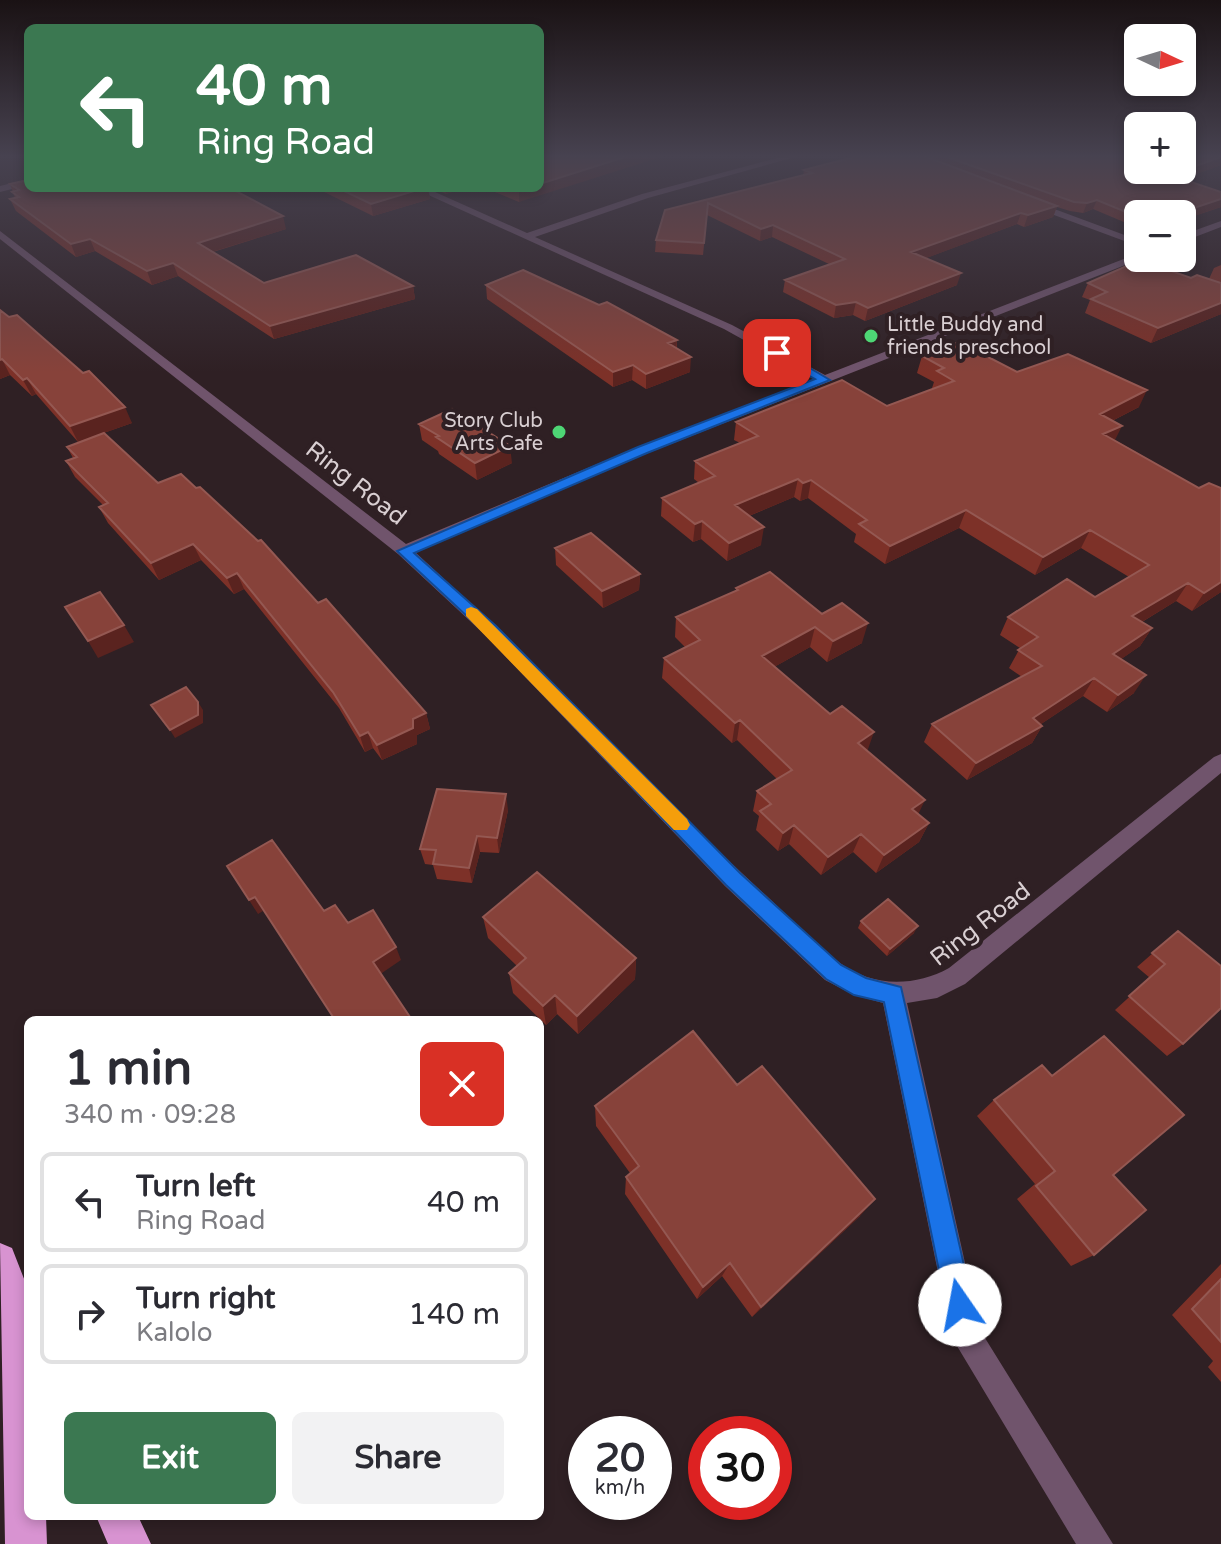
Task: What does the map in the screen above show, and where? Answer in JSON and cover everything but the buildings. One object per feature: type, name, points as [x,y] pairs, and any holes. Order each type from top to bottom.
[{"type":"highway","points":[[0,1260],[24,1328]]},
{"type":"highway","points":[[26,1520],[26,1544]]},
{"type":"highway","points":[[118,1520],[130,1544]]},
{"type":"street","points":[[510,228],[728,327],[825,380]]},
{"type":"street","points":[[528,236],[551,228]]},
{"type":"street","points":[[1097,228],[1124,238]]},
{"type":"street","name":"Ring Road","points":[[0,234],[404,551],[490,630],[733,879],[833,972],[862,987],[893,994],[916,993],[937,987],[957,976],[1221,762]]},
{"type":"street","points":[[404,551],[643,450],[1124,266]]},
{"type":"street","points":[[893,994],[966,1336],[1096,1544]]},
{"type":"slow traffic","points":[[471,612],[681,825]]},
{"type":"place","name":"Little Buddy and friends preschool","points":[[871,336]]},
{"type":"place","name":"Story Club Arts Cafe","points":[[559,432]]},
{"type":"route","points":[[777,353],[825,380],[643,450],[404,551],[490,630],[733,879],[833,972],[862,987],[893,994],[960,1305]]}]
